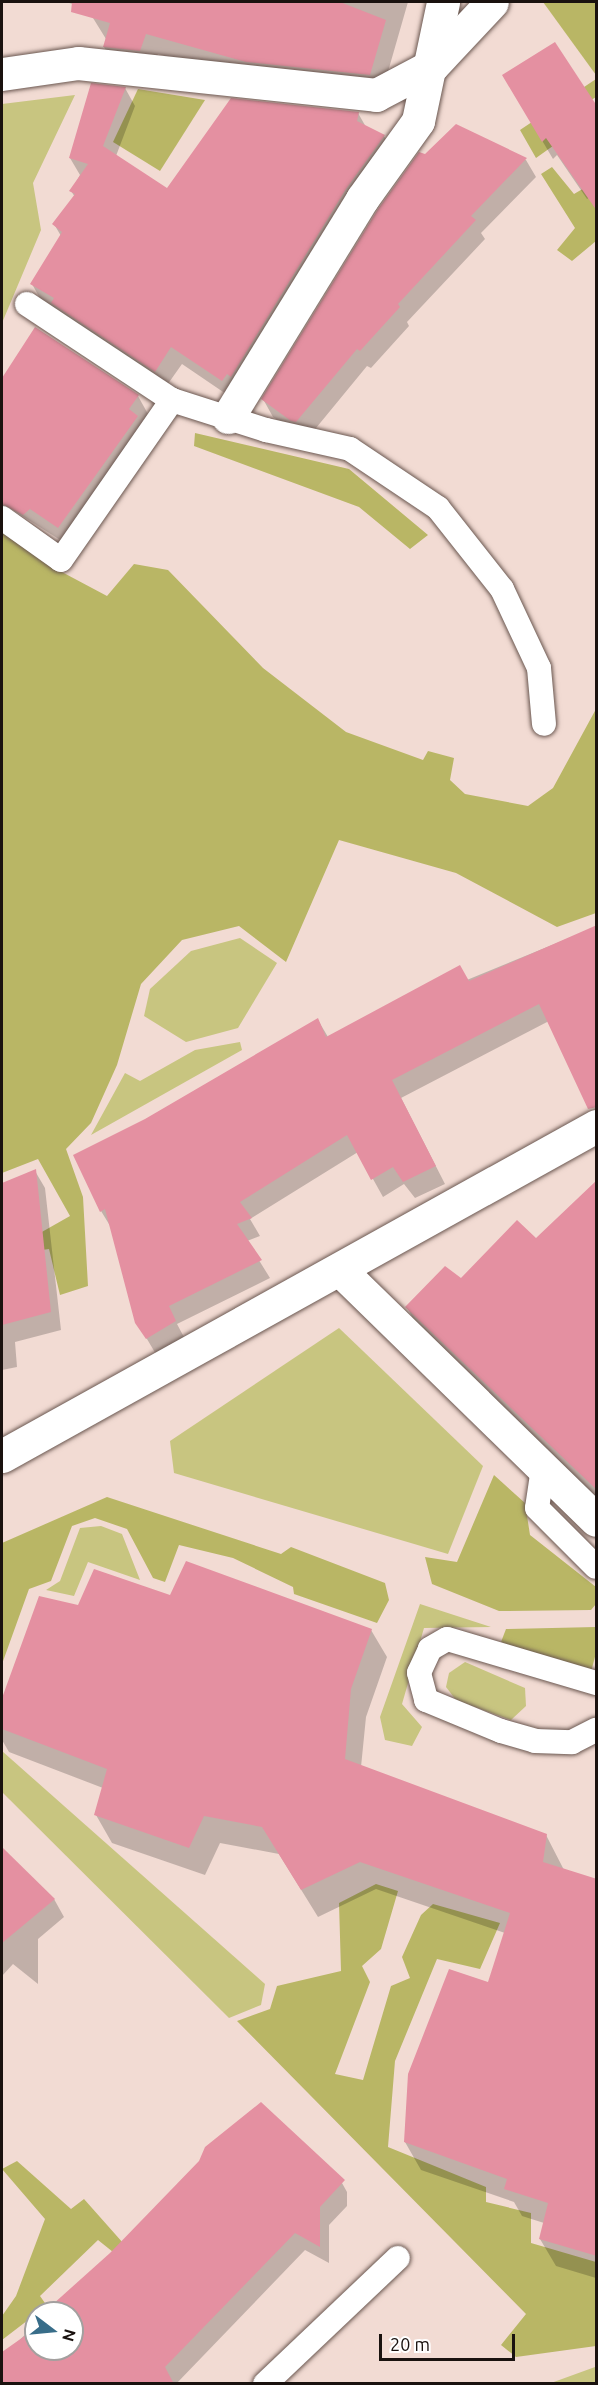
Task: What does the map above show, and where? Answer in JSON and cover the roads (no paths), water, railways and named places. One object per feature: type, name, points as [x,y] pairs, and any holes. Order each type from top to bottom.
[{"type":"street","points":[[228,417],[362,199],[418,121],[433,65],[444,2]]},
{"type":"street","points":[[2,74],[78,63],[376,95],[433,65],[492,2]]},
{"type":"street","points":[[2,1456],[341,1271],[597,1126]]},
{"type":"street","points":[[341,1271],[597,1520]]},
{"type":"lane","points":[[27,304],[172,400],[266,430],[350,449],[438,508],[502,589],[539,668],[544,724]]},
{"type":"lane","points":[[2,518],[61,560],[172,400]]},
{"type":"lane","points":[[543,1468],[537,1508],[597,1567]]},
{"type":"lane","points":[[597,1683],[447,1639],[430,1649],[419,1673],[426,1700],[501,1731],[535,1741],[572,1742],[597,1730]]},
{"type":"lane","points":[[265,2384],[398,2258]]}]
